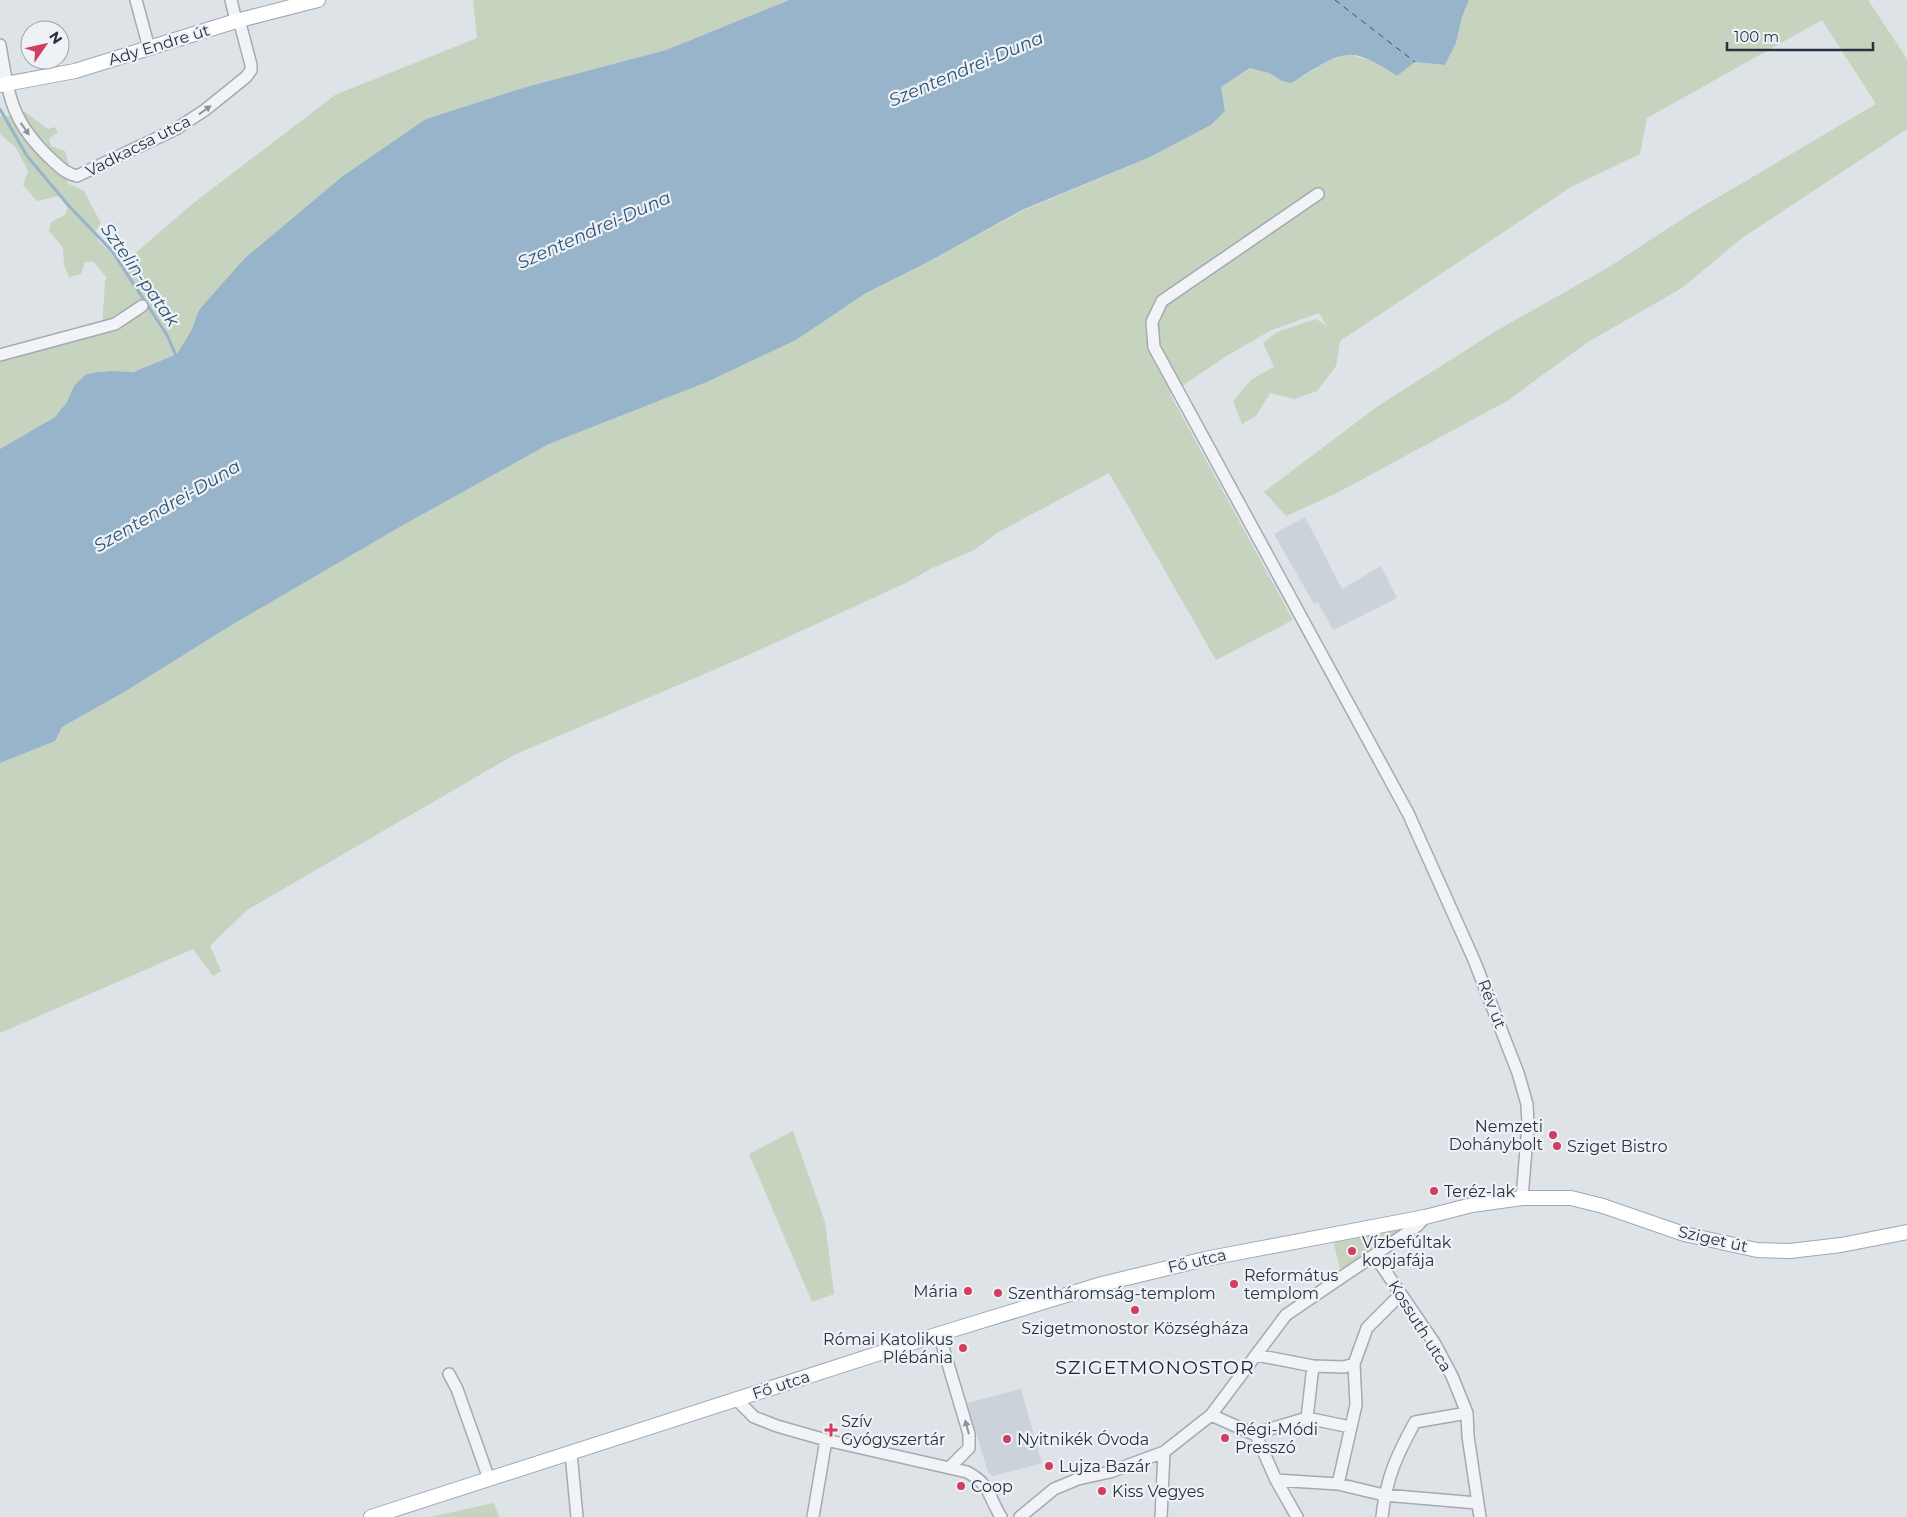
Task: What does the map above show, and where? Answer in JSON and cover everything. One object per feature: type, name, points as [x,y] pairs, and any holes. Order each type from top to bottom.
[{"type":"main road","name":"Ady Endre út","points":[[3,85],[75,71],[236,21],[318,0]]},
{"type":"main road","name":"Fő utca","points":[[371,1517],[939,1334],[1102,1284],[1196,1261],[1424,1217],[1472,1205],[1522,1198]]},
{"type":"main road","name":"Sziget út","points":[[1522,1198],[1571,1198],[1603,1206],[1684,1234],[1757,1250],[1790,1251],[1815,1248],[1882,1238],[1907,1232]]},
{"type":"street","points":[[136,0],[149,48]]},
{"type":"street","name":"Vadkacsa utca","points":[[0,45],[3,85],[21,124],[30,137],[68,175],[77,176],[176,129],[206,110],[246,77],[251,70],[251,65],[242,27],[236,21],[231,0]]},
{"type":"street","name":"Rév út","points":[[1318,194],[1162,301],[1152,322],[1152,341],[1178,393],[1287,589],[1412,821],[1474,960],[1518,1073],[1527,1104],[1528,1118],[1522,1198]]},
{"type":"street","points":[[0,356],[115,324],[142,306]]},
{"type":"street","points":[[1020,1517],[1054,1488],[1078,1479],[1110,1472],[1164,1452],[1211,1415],[1286,1314],[1375,1256],[1417,1226],[1424,1217]]},
{"type":"street","name":"Kossuth utca","points":[[1375,1256],[1435,1344],[1452,1376],[1467,1412],[1480,1517]]},
{"type":"street","points":[[1338,1484],[1356,1405],[1354,1364],[1366,1328],[1401,1294]]},
{"type":"street","points":[[939,1334],[969,1434],[969,1448],[950,1467]]},
{"type":"street","points":[[1256,1354],[1313,1366],[1344,1367],[1354,1364]]},
{"type":"street","points":[[1307,1418],[1313,1366]]},
{"type":"street","points":[[449,1374],[457,1389],[489,1479]]},
{"type":"street","points":[[736,1400],[754,1417],[777,1426],[826,1440],[967,1472],[979,1478],[986,1485],[993,1504],[1002,1517]]},
{"type":"street","points":[[1382,1517],[1384,1495],[1394,1462],[1415,1422],[1467,1412]]},
{"type":"street","points":[[1211,1415],[1256,1435],[1276,1480],[1297,1517]]},
{"type":"street","points":[[1256,1435],[1263,1431],[1307,1418],[1350,1427]]},
{"type":"street","points":[[812,1517],[826,1440]]},
{"type":"street","points":[[1161,1517],[1164,1452]]},
{"type":"street","points":[[572,1453],[577,1517]]},
{"type":"street","points":[[1276,1480],[1338,1484],[1384,1495],[1477,1503]]},
{"type":"shaded area","points":[[1305,517],[1342,589],[1381,566],[1397,598],[1333,630],[1318,602],[1314,604],[1274,534]]},
{"type":"shaded area","name":"Nyitnikék Óvoda","points":[[1021,1389],[1042,1463],[993,1476],[988,1472],[967,1403]]},
{"type":"green space","points":[[473,0],[789,0],[666,50],[526,87],[426,119],[214,295],[199,310],[191,331],[177,354],[132,372],[97,372],[74,386],[67,402],[55,417],[0,449],[0,355],[102,331],[105,280],[107,278],[94,262],[85,262],[81,274],[69,277],[64,265],[63,248],[49,231],[51,222],[65,215],[68,208],[59,196],[37,201],[23,185],[28,171],[16,148],[0,134],[0,116],[11,116],[25,112],[48,129],[55,127],[58,132],[49,139],[51,146],[65,151],[69,165],[67,183],[84,191],[101,223],[95,232],[99,242],[124,263],[191,205],[335,95],[477,38]]},
{"type":"green space","points":[[1469,0],[1868,0],[1907,59],[1907,129],[1742,238],[1682,288],[1588,342],[1507,401],[1337,493],[1286,516],[1264,492],[1378,406],[1496,331],[1609,267],[1693,212],[1876,104],[1822,20],[1647,118],[1640,154],[1571,187],[1340,341],[1336,366],[1317,391],[1294,399],[1270,393],[1256,416],[1242,424],[1233,401],[1252,379],[1274,367],[1263,343],[1277,332],[1316,319],[1327,326],[1319,313],[1272,330],[1228,355],[1170,394],[1293,620],[1216,660],[1109,473],[997,533],[974,550],[930,569],[908,582],[744,657],[514,755],[247,910],[210,946],[221,971],[213,976],[193,949],[0,1033],[0,763],[54,741],[62,727],[126,691],[230,626],[398,528],[549,444],[707,382],[796,340],[866,293],[1022,211],[1150,157],[1211,125],[1225,111],[1221,87],[1251,68],[1269,73],[1282,81],[1304,76],[1326,62],[1348,54],[1376,62],[1397,76],[1415,62],[1445,65],[1456,43],[1462,17]]},
{"type":"green space","points":[[793,1131],[825,1222],[834,1294],[812,1302],[749,1154]]},
{"type":"green space","points":[[1411,1224],[1341,1273],[1333,1240]]},
{"type":"green space","points":[[494,1503],[499,1517],[430,1517],[434,1516]]},
{"type":"water","name":"Szentendrei-Duna","points":[[789,0],[1469,0],[1462,17],[1456,43],[1445,65],[1415,62],[1397,76],[1380,65],[1360,56],[1347,55],[1326,62],[1291,83],[1282,81],[1269,73],[1250,68],[1221,87],[1225,111],[1211,125],[1150,157],[1022,210],[928,262],[866,293],[796,340],[707,382],[549,444],[398,528],[230,626],[126,691],[62,727],[55,741],[0,763],[0,449],[55,417],[67,402],[74,386],[85,375],[112,371],[133,372],[177,354],[191,331],[199,310],[245,258],[343,176],[426,119],[526,87],[666,50]]},
{"type":"waterway","name":"Sztelin-patak","points":[[0,109],[27,156],[69,206],[112,251],[167,335],[177,358]]},
{"type":"ferry route","points":[[1335,0],[1415,62]]},
{"type":"place","name":"Nemzeti Dohánybolt","points":[[1553,1135]]},
{"type":"place","name":"Sziget Bistro","points":[[1557,1146]]},
{"type":"place","name":"Teréz-lak","points":[[1434,1191]]},
{"type":"place","name":"Vízbefúltak kopjafája","points":[[1352,1251]]},
{"type":"place","name":"Református templom","points":[[1234,1284]]},
{"type":"place","name":"Mária","points":[[968,1291]]},
{"type":"place","name":"Szentháromság-templom","points":[[998,1293]]},
{"type":"place","name":"Szigetmonostor Községháza","points":[[1135,1310]]},
{"type":"place","name":"Római Katolikus Plébánia","points":[[963,1348]]},
{"type":"place","name":"Szív Gyógyszertár","points":[[831,1430]]},
{"type":"place","name":"Régi-Módi Presszó","points":[[1225,1438]]},
{"type":"place","name":"Nyitnikék Óvoda","points":[[1007,1439]]},
{"type":"place","name":"Lujza Bazár","points":[[1049,1466]]},
{"type":"place","name":"Coop","points":[[961,1486]]},
{"type":"place","name":"Kiss Vegyes","points":[[1102,1491]]},
{"type":"district","name":"SZIGETMONOSTOR","points":[[1155,1367]]}]
